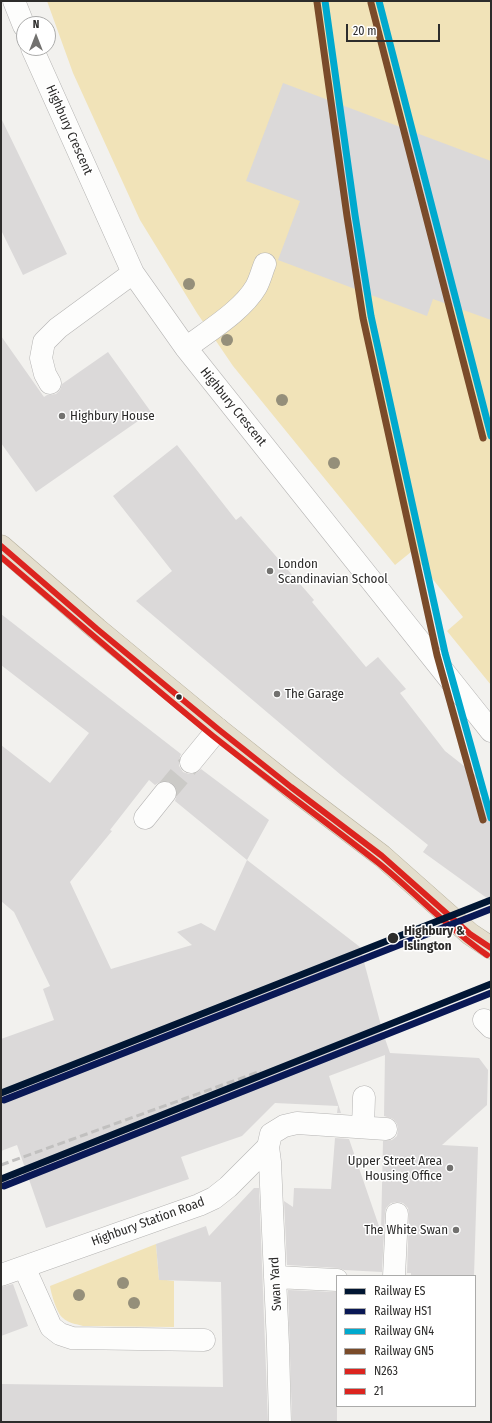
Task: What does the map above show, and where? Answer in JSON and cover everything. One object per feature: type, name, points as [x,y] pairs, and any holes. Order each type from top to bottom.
[{"type":"highway","points":[[1,546],[218,729],[382,856],[470,934],[491,948]]},
{"type":"street","points":[[14,1],[20,16]]},
{"type":"street","name":"Highbury Crescent","points":[[36,56],[133,273],[186,348],[491,731]]},
{"type":"street","points":[[186,348],[233,312],[246,300],[256,286],[265,264]]},
{"type":"street","points":[[50,383],[45,374],[41,358],[44,342],[58,328],[133,273]]},
{"type":"street","points":[[191,762],[218,729]]},
{"type":"street","points":[[145,818],[165,793]]},
{"type":"street","points":[[363,1127],[364,1097]]},
{"type":"street","name":"Highbury Station Road","points":[[1,1275],[199,1205],[214,1198],[228,1187],[268,1147],[270,1134],[284,1126],[297,1123],[386,1129]]},
{"type":"street","name":"Swan Yard","points":[[268,1147],[270,1162],[280,1422]]},
{"type":"street","points":[[394,1274],[397,1214]]},
{"type":"street","points":[[24,1267],[51,1327],[60,1334],[72,1338],[204,1340]]},
{"type":"street","points":[[275,1278],[336,1280]]},
{"type":"shaded area","points":[[47,1],[491,1],[491,685],[447,631],[463,617],[411,552],[395,565],[233,366],[197,313],[140,220],[73,73],[56,26],[56,16],[52,16]]},
{"type":"shaded area","points":[[156,1244],[159,1279],[174,1281],[174,1327],[83,1326],[65,1320],[61,1316],[50,1286]]},
{"type":"building","points":[[283,83],[491,161],[491,320],[433,299],[427,316],[278,260],[300,201],[246,181]]},
{"type":"building","points":[[1,118],[67,254],[23,275],[1,230]]},
{"type":"building","name":"Highbury House","points":[[1,336],[44,397],[47,395],[56,394],[60,390],[62,384],[108,352],[151,412],[36,492],[1,443]]},
{"type":"building","points":[[177,445],[236,520],[241,516],[314,600],[312,602],[366,667],[378,657],[406,689],[400,693],[445,751],[478,777],[473,783],[483,791],[479,796],[491,805],[491,901],[423,852],[428,845],[341,775],[136,601],[172,571],[113,496]]},
{"type":"building","points":[[1,614],[181,754],[179,766],[183,772],[195,774],[201,769],[269,820],[247,860],[360,947],[383,1033],[390,1053],[479,1058],[488,1070],[487,1105],[442,1145],[478,1147],[474,1275],[411,1275],[411,1273],[407,1273],[409,1214],[408,1208],[403,1203],[398,1202],[391,1203],[386,1208],[382,1272],[287,1265],[284,1201],[293,1207],[294,1188],[331,1189],[335,1138],[349,1139],[381,1232],[383,1141],[392,1140],[397,1136],[398,1129],[397,1124],[393,1119],[384,1116],[385,1055],[329,1076],[341,1113],[337,1113],[338,1106],[275,1103],[242,1136],[181,1157],[189,1179],[46,1228],[17,1145],[1,1151],[1,1039],[54,1020],[43,989],[50,986],[14,912],[1,901],[1,745],[50,783],[89,733],[1,665]],"holes":[[[149,780],[155,785],[166,781],[173,784],[177,789],[175,801],[247,860],[215,931],[201,923],[177,932],[192,945],[111,969],[70,882],[112,831],[110,830]]]},
{"type":"building","points":[[254,1188],[259,1188],[268,1422],[1,1422],[1,1384],[223,1387],[221,1282],[159,1280],[156,1244],[206,1226],[209,1236]]},
{"type":"building","points":[[13,1284],[28,1326],[1,1336],[1,1287]]},
{"type":"building","points":[[288,1290],[336,1292],[337,1422],[292,1422]]},
{"type":"tunnel","points":[[165,793],[191,762]]},
{"type":"railway","points":[[1,1165],[261,1071]]},
{"type":"railway","points":[[1,1183],[30,1173]]},
{"type":"rail line","name":"GN4","points":[[325,1],[355,215],[371,316],[445,653],[491,818]]},
{"type":"rail line","name":"GN4","points":[[379,1],[491,436]]},
{"type":"rail line","name":"GN5","points":[[317,2],[363,318],[437,655],[483,820]]},
{"type":"rail line","name":"GN5","points":[[371,3],[483,438]]},
{"type":"rail line","name":"ES","points":[[1,1093],[491,900]]},
{"type":"rail line","name":"HS1","points":[[4,1100],[491,909]]},
{"type":"rail line","name":"ES","points":[[1,1179],[491,984]]},
{"type":"rail line","name":"HS1","points":[[4,1186],[491,993]]},
{"type":"transit line","name":"N263","points":[[1,546],[97,629],[218,729],[382,856],[470,934],[491,948]]},
{"type":"transit line","name":"21","points":[[1,557],[213,736],[376,861],[458,933],[487,955]]},
{"type":"place","name":"Highbury House","points":[[62,416]]},
{"type":"place","name":"London Scandinavian School","points":[[270,571]]},
{"type":"place","name":"The Garage","points":[[277,694]]},
{"type":"place","name":"Highbury & Islington","points":[[393,938]]},
{"type":"place","name":"Upper Street Area Housing Office","points":[[450,1168]]},
{"type":"place","name":"The White Swan","points":[[456,1230]]}]
